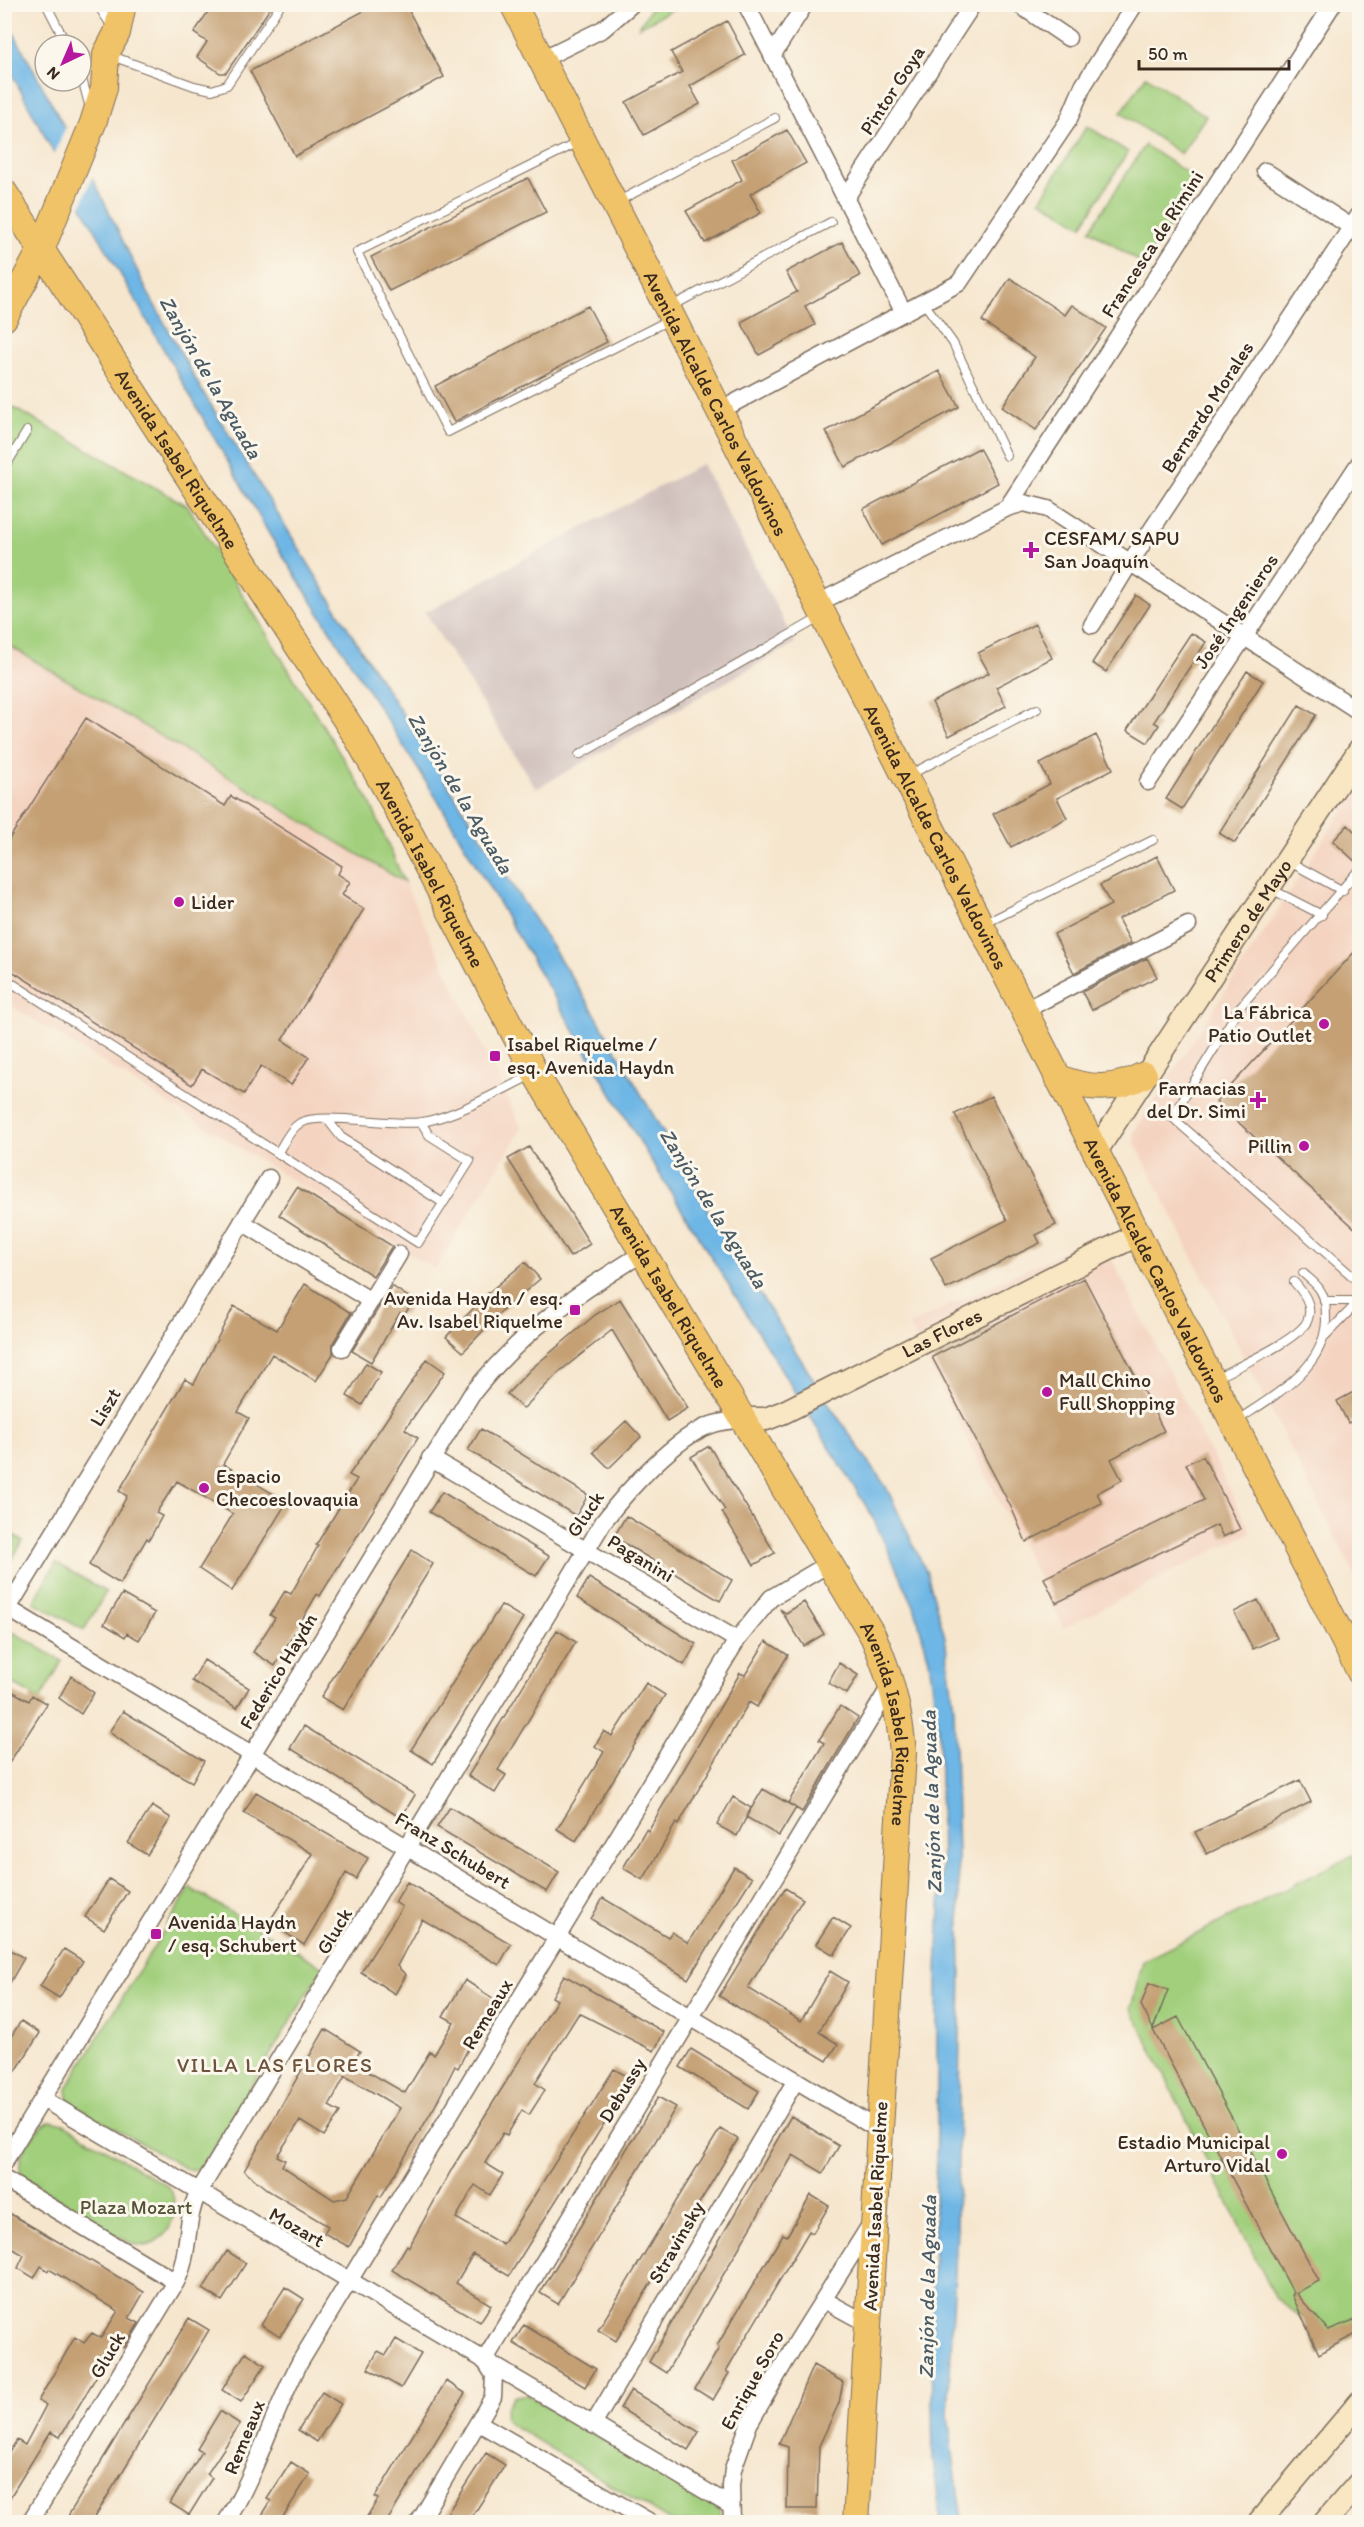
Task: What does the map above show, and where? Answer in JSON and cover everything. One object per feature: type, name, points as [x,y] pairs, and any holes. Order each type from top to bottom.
[{"type":"main road","points":[[4,318],[41,250],[84,147],[104,88],[112,43],[123,4]]},
{"type":"main road","name":"Avenida Alcalde Carlos Valdovinos","points":[[513,4],[1359,1672]]},
{"type":"main road","name":"Avenida Isabel Riquelme","points":[[4,192],[357,737],[535,1073],[873,1636],[892,1683],[903,1753],[856,2523]]},
{"type":"main road","points":[[1057,1077],[1082,1087],[1097,1088],[1122,1085],[1144,1075]]},
{"type":"street","points":[[540,60],[603,29],[632,4]]},
{"type":"street","points":[[746,4],[904,313]]},
{"type":"street","points":[[772,56],[805,4]]},
{"type":"street","name":"Pintor Goya","points":[[845,199],[973,4]]},
{"type":"street","points":[[1018,4],[1068,38]]},
{"type":"street","points":[[718,411],[953,288],[965,278],[1068,121],[1083,86],[1135,4]]},
{"type":"street","name":"Francesca de Rímini","points":[[1007,508],[1333,4]]},
{"type":"street","points":[[1265,171],[1357,224]]},
{"type":"street","name":"Bernardo Morales","points":[[1092,625],[1131,561],[1357,224]]},
{"type":"street","name":"José Ingenieros","points":[[1148,782],[1359,462]]},
{"type":"street","points":[[819,610],[1007,508],[1024,503],[1048,509],[1131,561],[1359,712]]},
{"type":"street","name":"Primero de Mayo","points":[[1095,1153],[1359,749]]},
{"type":"street","points":[[1023,1011],[1188,925]]},
{"type":"street","name":"Liszt","points":[[6,1610],[268,1178]]},
{"type":"street","points":[[242,1222],[370,1301]]},
{"type":"street","name":"Las Flores","points":[[743,1419],[766,1419],[784,1412],[1137,1235]]},
{"type":"street","name":"Federico Haydn","points":[[4,2162],[430,1458],[471,1395],[512,1347],[559,1306],[643,1253]]},
{"type":"street","points":[[342,1348],[399,1254]]},
{"type":"street","name":"Gluck","points":[[30,2523],[176,2282],[186,2258],[189,2215],[198,2193],[604,1521],[632,1486],[668,1454],[710,1425],[743,1419]]},
{"type":"street","name":"Paganini","points":[[430,1458],[737,1640]]},
{"type":"street","name":"Remeaux","points":[[226,2523],[254,2471],[292,2378],[737,1640],[771,1598],[830,1563]]},
{"type":"street","name":"Franz Schubert","points":[[6,1610],[879,2130]]},
{"type":"street","name":"Debussy","points":[[484,2361],[892,1683]]},
{"type":"street","name":"Stravinsky","points":[[593,2425],[796,2080]]},
{"type":"street","name":"Mozart","points":[[43,2099],[198,2193],[593,2425],[731,2514]]},
{"type":"street","points":[[4,2179],[176,2282]]},
{"type":"street","name":"Enrique Soro","points":[[731,2514],[734,2469],[749,2424],[876,2215]]},
{"type":"street","points":[[824,2300],[868,2324]]},
{"type":"street","points":[[484,2361],[495,2383],[491,2404]]},
{"type":"street","points":[[419,2523],[491,2404],[508,2391],[532,2389]]},
{"type":"street","points":[[1260,2523],[1359,2402]]},
{"type":"street","points":[[479,2423],[640,2520]]},
{"type":"street","points":[[1325,2523],[1359,2482]]},
{"type":"lane","points":[[46,4],[61,33]]},
{"type":"lane","points":[[97,4],[112,43],[194,86],[212,90],[227,85],[281,4]]},
{"type":"lane","points":[[86,93],[93,123]]},
{"type":"lane","points":[[613,204],[775,118]]},
{"type":"lane","points":[[581,140],[357,252],[448,432],[669,314],[831,222]]},
{"type":"lane","points":[[924,303],[953,344],[1006,456]]},
{"type":"lane","points":[[4,469],[27,431]]},
{"type":"lane","points":[[579,755],[819,610]]},
{"type":"lane","points":[[904,778],[1037,709]]},
{"type":"lane","points":[[980,926],[1153,840]]},
{"type":"lane","points":[[1286,860],[1343,891]]},
{"type":"lane","points":[[1356,873],[1343,891],[1240,1007],[1172,1117],[1359,1283]]},
{"type":"lane","points":[[1268,888],[1322,915]]},
{"type":"lane","points":[[4,978],[418,1243],[470,1161],[429,1135],[421,1122]]},
{"type":"lane","points":[[278,1152],[299,1123],[327,1119],[421,1122],[451,1114],[535,1073]]},
{"type":"lane","points":[[327,1119],[341,1137],[443,1203]]},
{"type":"lane","points":[[1233,1423],[1295,1380],[1317,1357],[1325,1336],[1324,1302],[1320,1289],[1303,1273]]},
{"type":"lane","points":[[1211,1380],[1279,1346],[1303,1327],[1308,1321],[1309,1310],[1306,1294],[1294,1282]]},
{"type":"lane","points":[[1324,1302],[1359,1301]]},
{"type":"lane","points":[[1325,1336],[1359,1301]]},
{"type":"shaded area","points":[[702,464],[795,643],[536,789],[425,612]]},
{"type":"shaded area","points":[[4,643],[404,882],[522,1128],[435,1269],[5,1002]]},
{"type":"shaded area","points":[[1359,785],[1359,1584],[1135,1143],[1134,1132]]},
{"type":"shaded area","points":[[1099,1234],[1251,1532],[1064,1628],[909,1325]]},
{"type":"green space","points":[[653,4],[681,5],[639,27]]},
{"type":"green space","points":[[1146,76],[1206,116],[1181,154],[1121,113]]},
{"type":"green space","points":[[1087,126],[1128,152],[1082,226],[1040,200]]},
{"type":"green space","points":[[1145,145],[1199,181],[1144,265],[1090,230]]},
{"type":"green space","points":[[5,403],[188,506],[370,802],[404,882],[5,643]]},
{"type":"green space","points":[[5,1530],[23,1541],[5,1571]]},
{"type":"green space","points":[[56,1563],[106,1592],[84,1630],[34,1602]]},
{"type":"green space","points":[[13,1632],[62,1661],[40,1700],[5,1679],[5,1646]]},
{"type":"green space","name":"Estadio Municipal Arturo Vidal","points":[[1359,1852],[1359,2332],[1319,2354],[1303,2318],[1276,2299],[1131,2008],[1143,1961]]},
{"type":"green space","points":[[190,1888],[323,1967],[206,2162],[200,2168],[190,2171],[75,2106],[68,2099],[67,2088]]},
{"type":"green space","name":"Plaza Mozart","points":[[51,2121],[64,2124],[169,2187],[173,2196],[173,2217],[164,2236],[147,2245],[131,2243],[116,2236],[24,2177],[20,2170],[22,2154],[38,2130]]},
{"type":"green space","points":[[528,2395],[711,2504],[720,2510],[722,2522],[672,2522],[510,2424],[505,2419],[506,2408],[514,2396]]},
{"type":"green space","points":[[816,2515],[817,2522],[772,2522],[771,2518]]},
{"type":"water","points":[[4,15],[33,69],[33,93],[46,93],[99,191],[147,291],[201,389],[362,651],[595,1014],[719,1229],[830,1406],[886,1487],[927,1573],[945,1637],[954,1708],[961,1966],[957,2229],[948,2415],[962,2522],[941,2522],[933,2459],[931,2356],[937,2124],[937,1970],[942,1864],[939,1736],[929,1660],[914,1606],[871,1514],[649,1157],[437,799],[271,537],[86,214],[5,61]]},
{"type":"pier","points":[[67,124],[93,174],[80,209],[53,158]]},
{"type":"building","points":[[213,4],[273,4],[226,73],[220,73],[197,57],[207,42],[194,33]]},
{"type":"building","points":[[377,4],[405,4],[444,77],[295,156],[250,71]]},
{"type":"building","points":[[727,21],[745,55],[690,86],[700,104],[644,135],[626,102],[682,72],[671,52]]},
{"type":"building","points":[[787,130],[806,163],[750,194],[761,213],[705,243],[686,211],[742,180],[732,160]]},
{"type":"building","points":[[528,178],[546,212],[389,291],[371,257]]},
{"type":"building","points":[[842,242],[860,276],[805,306],[815,325],[759,355],[741,322],[797,292],[786,272]]},
{"type":"building","points":[[1010,278],[1065,315],[1072,305],[1106,328],[1036,430],[1002,407],[1035,357],[982,321]]},
{"type":"building","points":[[588,306],[607,342],[454,422],[435,386]]},
{"type":"building","points":[[939,371],[959,407],[845,467],[826,431]]},
{"type":"building","points":[[979,448],[998,483],[882,545],[863,509]]},
{"type":"building","points":[[1136,595],[1150,605],[1106,672],[1092,663]]},
{"type":"building","points":[[1035,624],[1052,658],[996,687],[1006,706],[949,736],[932,702],[989,673],[978,653]]},
{"type":"building","points":[[1191,633],[1206,642],[1154,722],[1159,725],[1148,743],[1127,730]]},
{"type":"building","points":[[1247,671],[1263,681],[1182,809],[1166,799]]},
{"type":"building","points":[[1299,705],[1316,715],[1235,843],[1219,833]]},
{"type":"building","name":"Lider","points":[[86,718],[225,806],[231,796],[342,866],[338,874],[350,882],[342,895],[364,909],[282,1040],[309,1057],[291,1085],[261,1066],[244,1094],[202,1069],[192,1085],[4,966],[4,847]]},
{"type":"building","points":[[1096,735],[1113,769],[1057,798],[1067,818],[1011,847],[993,814],[1050,784],[1040,764]]},
{"type":"building","points":[[1348,825],[1359,836],[1359,865],[1333,841]]},
{"type":"building","points":[[1157,856],[1174,890],[1118,919],[1131,943],[1074,973],[1054,934],[1111,905],[1100,885]]},
{"type":"building","name":"La Fábrica Patio Outlet","points":[[1359,947],[1359,1232],[1216,1102]]},
{"type":"building","points":[[1147,958],[1157,977],[1092,1010],[1082,992]]},
{"type":"building","points":[[991,1096],[1056,1225],[1036,1235],[1040,1243],[946,1289],[931,1258],[1007,1220],[955,1114]]},
{"type":"building","points":[[529,1147],[590,1244],[570,1257],[508,1159]]},
{"type":"building","points":[[297,1187],[392,1246],[373,1276],[279,1215]]},
{"type":"building","points":[[525,1262],[540,1279],[503,1310],[463,1352],[446,1337],[488,1293]]},
{"type":"building","name":"Mall Chino Full Shopping","points":[[1084,1278],[1164,1431],[1111,1459],[1122,1480],[1097,1493],[1102,1503],[1026,1542],[1012,1509],[932,1357]]},
{"type":"building","points":[[305,1284],[351,1313],[333,1343],[333,1354],[316,1381],[272,1354],[238,1412],[249,1418],[223,1464],[287,1502],[232,1591],[199,1569],[233,1514],[177,1481],[156,1513],[162,1516],[149,1540],[147,1538],[120,1584],[89,1565],[127,1496],[119,1491],[185,1379],[194,1384],[234,1306],[277,1330]]},
{"type":"building","points":[[392,1286],[414,1301],[404,1315],[400,1313],[371,1362],[352,1351]]},
{"type":"building","points":[[620,1299],[688,1408],[667,1421],[612,1330],[559,1372],[523,1409],[507,1394],[531,1369],[595,1315]]},
{"type":"building","points":[[427,1359],[445,1372],[405,1429],[418,1438],[320,1596],[317,1594],[275,1666],[253,1652],[275,1618],[270,1615],[285,1591],[291,1594],[318,1546],[316,1545],[357,1479],[349,1475]]},
{"type":"building","points":[[366,1363],[381,1372],[362,1405],[347,1396]]},
{"type":"building","points":[[1359,1389],[1359,1418],[1348,1423],[1337,1401]]},
{"type":"building","points":[[626,1421],[641,1437],[609,1468],[593,1452]]},
{"type":"building","points":[[481,1429],[588,1495],[576,1516],[468,1450]]},
{"type":"building","points":[[709,1446],[775,1553],[754,1565],[722,1512],[725,1510],[691,1457]]},
{"type":"building","points":[[1203,1456],[1240,1529],[1223,1537],[1217,1525],[1056,1603],[1044,1578],[1204,1500],[1186,1464]]},
{"type":"building","points":[[442,1492],[549,1556],[536,1576],[429,1512]]},
{"type":"building","points":[[626,1516],[732,1580],[720,1601],[614,1537]]},
{"type":"building","points":[[412,1550],[433,1564],[343,1710],[321,1697]]},
{"type":"building","points":[[589,1578],[696,1644],[684,1665],[577,1598]]},
{"type":"building","points":[[122,1594],[155,1613],[139,1640],[127,1633],[125,1637],[104,1624]]},
{"type":"building","points":[[1258,1600],[1277,1638],[1253,1649],[1234,1612]]},
{"type":"building","points":[[804,1602],[824,1634],[804,1646],[780,1609],[786,1613]]},
{"type":"building","points":[[501,1605],[523,1618],[433,1764],[411,1750]]},
{"type":"building","points":[[557,1630],[576,1642],[498,1770],[506,1775],[495,1793],[468,1776]]},
{"type":"building","points":[[766,1641],[788,1655],[757,1707],[749,1702],[678,1825],[676,1823],[643,1880],[623,1868],[646,1829],[648,1831],[740,1673],[745,1675]]},
{"type":"building","points":[[204,1660],[249,1688],[237,1708],[192,1681]]},
{"type":"building","points":[[839,1663],[858,1675],[847,1694],[828,1683]]},
{"type":"building","points":[[71,1676],[94,1693],[81,1714],[59,1698]]},
{"type":"building","points":[[646,1683],[665,1695],[576,1841],[557,1829],[604,1752],[595,1746],[604,1731],[612,1736]]},
{"type":"building","points":[[10,1690],[29,1701],[32,1695],[47,1704],[4,1771],[4,1699]]},
{"type":"building","points":[[840,1706],[858,1718],[802,1812],[788,1803],[824,1743],[819,1740]]},
{"type":"building","points":[[123,1711],[204,1761],[192,1782],[138,1752],[109,1732]]},
{"type":"building","points":[[304,1726],[415,1795],[401,1818],[290,1748]]},
{"type":"building","points":[[1300,1780],[1311,1802],[1207,1854],[1195,1832]]},
{"type":"building","points":[[763,1789],[796,1808],[779,1836],[746,1817]]},
{"type":"building","points":[[256,1792],[368,1858],[356,1879],[346,1873],[304,1945],[269,1922],[313,1854],[244,1813]]},
{"type":"building","points":[[733,1797],[751,1808],[737,1836],[717,1825]]},
{"type":"building","points":[[152,1806],[171,1818],[147,1855],[128,1843]]},
{"type":"building","points":[[450,1807],[559,1872],[547,1892],[437,1827]]},
{"type":"building","points":[[734,1867],[752,1878],[688,1979],[591,1919],[603,1898],[668,1937],[672,1932],[688,1943]]},
{"type":"building","points":[[109,1879],[128,1891],[104,1929],[85,1917]]},
{"type":"building","points":[[407,1882],[511,1944],[499,1965],[422,1919],[397,1966],[406,1975],[395,1994],[361,1972],[402,1907],[395,1902]]},
{"type":"building","points":[[785,1888],[803,1899],[748,1988],[801,2021],[830,1971],[848,1982],[819,2032],[838,2044],[827,2061],[719,1996]]},
{"type":"building","points":[[833,1917],[851,1928],[834,1955],[816,1944]]},
{"type":"building","points":[[4,1946],[24,1958],[4,1993]]},
{"type":"building","points":[[64,1949],[83,1961],[59,1998],[40,1986]]},
{"type":"building","points":[[564,1975],[664,2032],[654,2051],[579,2013],[535,2083],[545,2090],[529,2115],[522,2110],[507,2135],[503,2133],[485,2163],[503,2174],[490,2195],[475,2185],[456,2218],[503,2245],[614,2069],[632,2079],[509,2276],[473,2254],[456,2283],[491,2305],[480,2322],[392,2270],[407,2245],[409,2247],[453,2167],[557,2000],[552,1997]]},
{"type":"building","points":[[465,1980],[494,1999],[458,2068],[455,2066],[435,2106],[381,2197],[378,2195],[349,2247],[324,2233],[328,2226],[269,2191],[244,2171],[325,2029],[360,2051],[353,2063],[405,2093],[430,2051],[434,2055],[454,2022],[443,2016]],"holes":[[[345,2076],[400,2108],[347,2197],[334,2200],[282,2166],[285,2160],[277,2156],[300,2121],[324,2136],[340,2112],[329,2106]]]},
{"type":"building","points":[[1149,1983],[1168,1990],[1153,2029],[1141,2005]]},
{"type":"building","points":[[1178,2017],[1319,2281],[1296,2293],[1328,2330],[1359,2318],[1359,2332],[1319,2354],[1292,2295],[1294,2294],[1153,2030]]},
{"type":"building","points":[[21,2021],[40,2033],[16,2071],[4,2063],[4,2047]]},
{"type":"building","points":[[691,2049],[759,2091],[748,2109],[680,2067]]},
{"type":"building","points":[[658,2097],[676,2107],[558,2304],[540,2293]]},
{"type":"building","points":[[791,2116],[839,2146],[823,2173],[793,2155],[666,2373],[649,2362]]},
{"type":"building","points":[[720,2129],[738,2139],[616,2341],[598,2330]]},
{"type":"building","points":[[811,2195],[829,2206],[813,2233],[809,2231],[726,2371],[729,2373],[713,2400],[695,2389],[719,2348],[717,2346],[783,2234],[787,2236]]},
{"type":"building","points":[[4,2210],[144,2292],[129,2318],[139,2323],[124,2347],[117,2342],[60,2437],[50,2432],[4,2507],[4,2460],[17,2440],[25,2445],[46,2405],[38,2401],[75,2337],[84,2343],[92,2333],[101,2338],[118,2311],[49,2269],[48,2271],[41,2266],[34,2278],[18,2268],[24,2255],[4,2244]]},
{"type":"building","points":[[227,2251],[246,2263],[222,2301],[203,2289]]},
{"type":"building","points":[[285,2287],[304,2299],[280,2337],[261,2325]]},
{"type":"building","points":[[189,2318],[209,2330],[91,2523],[77,2523],[68,2516]]},
{"type":"building","points":[[524,2325],[596,2369],[585,2387],[513,2343]]},
{"type":"building","points":[[396,2339],[421,2354],[401,2388],[368,2369],[378,2351],[386,2355]]},
{"type":"building","points":[[246,2352],[265,2365],[241,2402],[222,2390]]},
{"type":"building","points":[[813,2365],[843,2382],[839,2403],[819,2446],[817,2509],[787,2509],[788,2447],[779,2444]]},
{"type":"building","points":[[446,2381],[465,2393],[386,2523],[363,2523],[378,2499],[375,2497]]},
{"type":"building","points":[[631,2390],[699,2432],[688,2450],[620,2408]]},
{"type":"building","points":[[322,2392],[341,2404],[317,2442],[298,2430]]},
{"type":"building","points":[[220,2411],[240,2424],[207,2474],[212,2478],[189,2515],[170,2503],[202,2452],[197,2449]]},
{"type":"building","points":[[486,2453],[505,2465],[481,2503],[468,2523],[441,2523]]},
{"type":"building","points":[[291,2462],[310,2474],[279,2523],[257,2523],[271,2501],[267,2499]]},
{"type":"place","name":"CESFAM/ SAPU San Joaquín","points":[[1031,550]]},
{"type":"place","name":"Lider","points":[[179,902]]},
{"type":"place","name":"La Fábrica Patio Outlet","points":[[1324,1024]]},
{"type":"place","name":"Isabel Riquelme / esq. Avenida Haydn","points":[[495,1056]]},
{"type":"place","name":"Farmacias del Dr. Simi","points":[[1258,1100]]},
{"type":"place","name":"Pillin","points":[[1304,1146]]},
{"type":"place","name":"Avenida Haydn / esq. Av. Isabel Riquelme","points":[[575,1310]]},
{"type":"place","name":"Mall Chino Full Shopping","points":[[1047,1392]]},
{"type":"place","name":"Espacio Checoeslovaquia","points":[[204,1488]]},
{"type":"place","name":"Avenida Haydn / esq. Schubert","points":[[156,1934]]},
{"type":"place","name":"Estadio Municipal Arturo Vidal","points":[[1282,2154]]},
{"type":"district","name":"VILLA LAS FLORES","points":[[275,2064]]},
{"type":"water label","name":"Zanjón de la Aguada","points":[[211,377]]},
{"type":"water label","name":"Zanjón de la Aguada","points":[[461,793]]},
{"type":"water label","name":"Zanjón de la Aguada","points":[[714,1208]]},
{"type":"water label","name":"Zanjón de la Aguada","points":[[931,1802]]},
{"type":"water label","name":"Zanjón de la Aguada","points":[[927,2287]]}]
